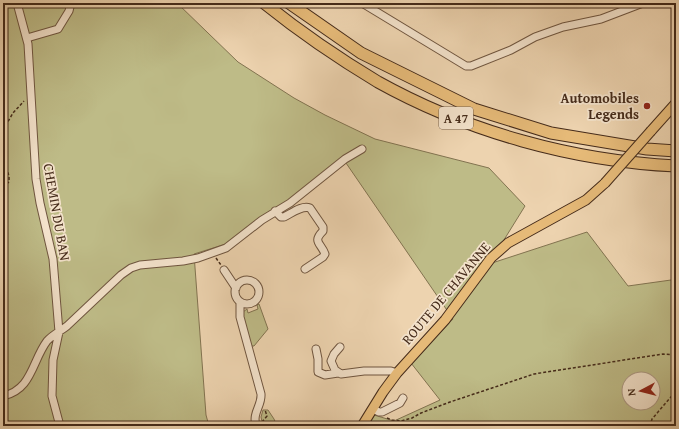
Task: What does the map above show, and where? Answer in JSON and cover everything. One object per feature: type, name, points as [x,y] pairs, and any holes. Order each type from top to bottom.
[{"type":"highway","name":"A 47","points":[[264,3],[298,30],[348,64],[412,98],[466,122],[518,139],[582,155],[637,163],[676,166]]},
{"type":"highway","name":"A 47","points":[[289,3],[361,53],[474,109],[550,133],[647,149],[676,151]]},
{"type":"main road","name":"ROUTE DE CHAVANNE","points":[[362,426],[376,411],[383,392],[397,373],[445,320],[482,268],[495,254],[508,243],[575,208],[586,200],[605,183],[676,103]]},
{"type":"street","name":"CHEMIN DU BAN","points":[[17,3],[27,38],[36,179],[53,259],[59,332],[54,353],[52,396],[60,426]]},
{"type":"street","points":[[27,38],[58,29],[72,3]]},
{"type":"street","points":[[362,3],[466,66],[472,66],[510,50],[535,37],[563,27],[601,19],[643,3]]},
{"type":"street","points":[[3,396],[18,390],[26,382],[39,353],[50,337],[59,332],[121,275],[131,268],[149,264],[183,261],[213,253],[233,244],[262,220],[275,211],[290,204],[340,162],[362,149]]},
{"type":"street","points":[[275,211],[281,217],[284,217],[304,207],[308,207],[323,227],[323,231],[317,238],[325,254],[305,269]]},
{"type":"street","points":[[224,270],[236,288],[236,296],[240,302],[240,317],[261,394],[260,403],[255,415],[256,426]]},
{"type":"street","points":[[236,288],[241,282],[248,280],[256,284],[258,287],[259,295],[255,302],[247,304],[240,302]]},
{"type":"street","points":[[338,373],[332,366],[331,361],[334,354],[340,347]]},
{"type":"street","points":[[316,349],[318,372],[325,375],[338,373],[344,374],[358,371],[391,371],[397,373]]},
{"type":"street","points":[[376,411],[382,412],[400,403],[403,398]]},
{"type":"path","points":[[3,130],[7,121],[22,102],[32,98]]},
{"type":"path","points":[[3,158],[9,176],[9,182],[3,187]]},
{"type":"path","points":[[213,253],[224,270]]},
{"type":"path","points":[[376,411],[392,420],[401,421],[485,390],[534,374],[663,354],[676,355]]},
{"type":"path","points":[[650,426],[652,419],[676,391]]},
{"type":"shaded area","points":[[3,3],[177,3],[238,62],[294,98],[325,115],[375,139],[489,168],[525,206],[489,264],[587,232],[628,286],[671,280],[676,283],[676,426],[368,426],[374,415],[394,421],[440,400],[411,363],[453,319],[346,163],[229,243],[194,254],[206,415],[209,426],[3,426]]},
{"type":"shaded area","points":[[259,304],[268,329],[254,346],[251,346],[243,312],[247,309],[248,313],[258,309],[257,305]]},
{"type":"shaded area","points":[[263,410],[268,410],[277,426],[263,426],[261,417]]},
{"type":"place","name":"Automobiles Legends","points":[[647,106]]}]
